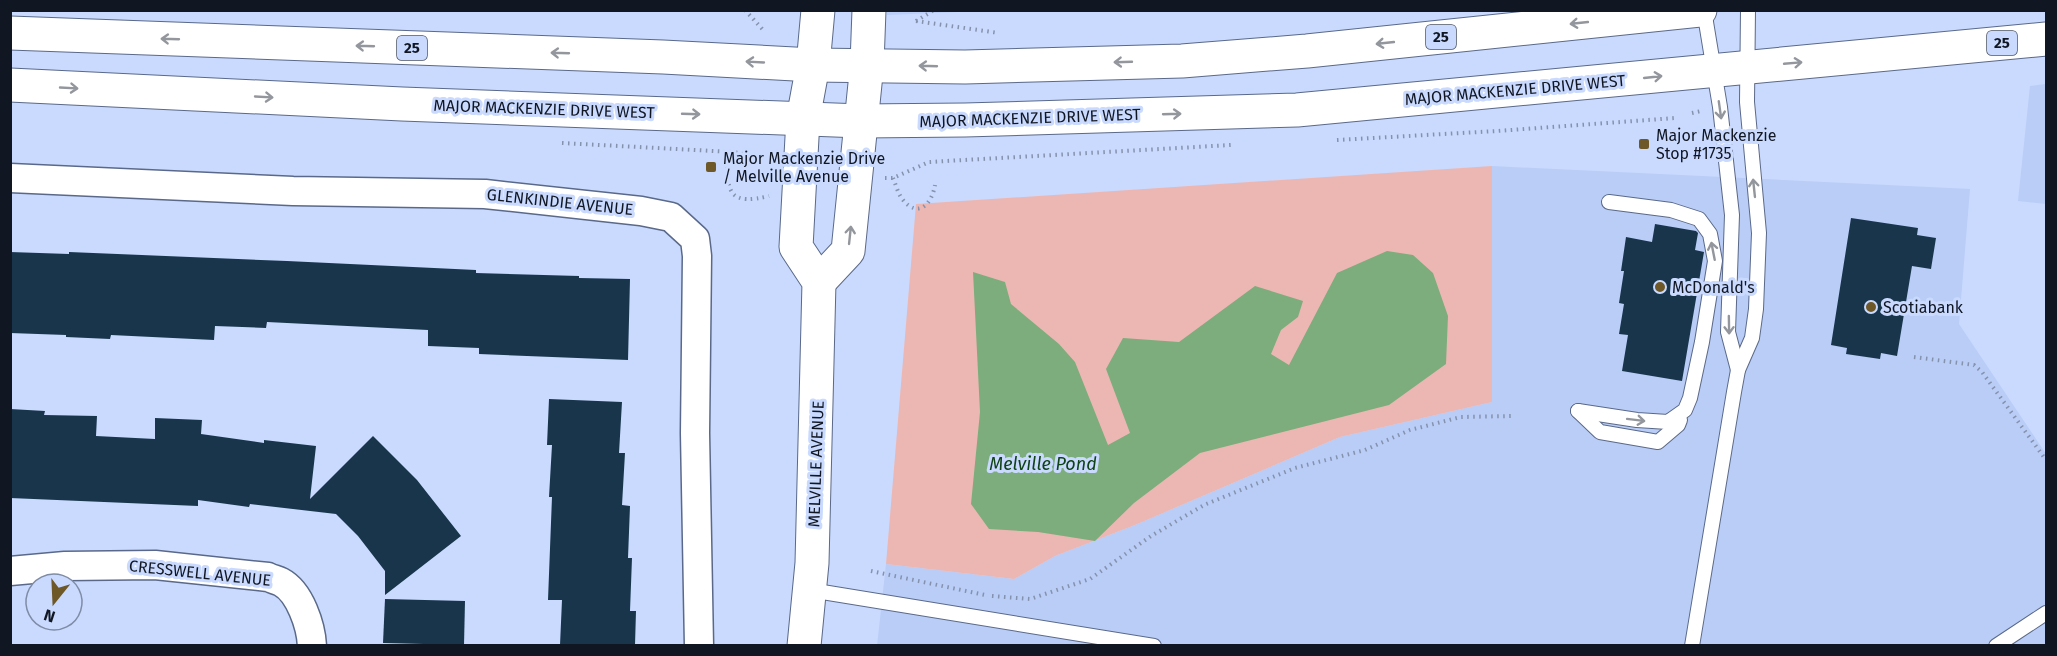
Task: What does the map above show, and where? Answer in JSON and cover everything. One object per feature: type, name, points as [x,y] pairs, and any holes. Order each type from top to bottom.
[{"type":"main road","points":[[818,10],[813,64],[803,119],[795,247],[819,282],[848,251],[867,64],[869,10]]},
{"type":"main road","name":"25","points":[[10,33],[813,64],[965,67],[1182,61],[1307,51],[1700,10]]},
{"type":"main road","name":"MAJOR MACKENZIE DRIVE WEST","points":[[10,85],[402,104],[803,119],[977,120],[1297,110],[2046,39]]},
{"type":"main road","name":"MELVILLE AVENUE","points":[[804,645],[812,563],[819,282]]},
{"type":"street","name":"GLENKINDIE AVENUE","points":[[10,178],[293,191],[485,194],[641,211],[671,217],[695,239],[697,256],[695,433],[699,645]]},
{"type":"street","name":"CRESSWELL AVENUE","points":[[10,571],[65,566],[155,565],[268,577],[284,583],[300,602],[308,618],[312,645]]},
{"type":"lane","points":[[1704,10],[1720,106],[1732,215],[1728,332],[1738,370]]},
{"type":"lane","points":[[1692,645],[1738,370],[1752,338],[1756,309],[1759,233],[1748,122],[1748,10]]},
{"type":"lane","points":[[1609,202],[1671,210],[1699,219],[1710,234],[1715,261],[1690,398],[1685,410],[1678,425],[1658,442],[1600,432],[1578,411],[1668,423],[1685,410]]},
{"type":"lane","points":[[810,590],[1154,645]]},
{"type":"lane","points":[[1996,645],[2046,613]]},
{"type":"path","points":[[745,10],[766,33]]},
{"type":"path","points":[[916,21],[934,10]]},
{"type":"path","points":[[728,160],[727,179],[737,198],[750,200],[769,196]]},
{"type":"path","points":[[893,178],[902,198],[909,206],[920,208],[926,207],[933,196],[935,185]]},
{"type":"path","points":[[1914,357],[1974,365],[1982,372],[2046,460]]},
{"type":"path","points":[[871,571],[990,596],[1030,599],[1090,579],[1151,536],[1204,505],[1295,468],[1365,450],[1410,430],[1461,417],[1511,416]]},
{"type":"shaded area","points":[[887,10],[982,11],[887,15]]},
{"type":"shaded area","points":[[2046,84],[2046,204],[2018,201],[2030,86]]},
{"type":"shaded area","points":[[1492,166],[1970,189],[1959,324],[2046,454],[2046,645],[877,646],[886,564],[1014,579],[1055,556],[1135,525],[1340,437],[1492,402]]},
{"type":"shaded area","points":[[1492,166],[1492,402],[1340,437],[1135,525],[1055,556],[1014,579],[886,564],[916,204]]},
{"type":"water","name":"Melville Pond","points":[[1387,251],[1413,255],[1433,273],[1448,316],[1446,364],[1389,405],[1200,453],[1134,503],[1095,541],[1038,532],[989,529],[971,504],[980,412],[973,272],[1005,282],[1011,304],[1059,344],[1075,362],[1108,445],[1130,433],[1106,369],[1123,338],[1179,342],[1255,286],[1303,301],[1298,317],[1281,330],[1271,354],[1289,365],[1337,273]]},
{"type":"building","name":"Scotiabank","points":[[1851,218],[1918,228],[1917,235],[1936,238],[1931,269],[1912,266],[1897,356],[1881,353],[1880,359],[1846,354],[1847,348],[1831,345]]},
{"type":"building","name":"McDonald's","points":[[1655,224],[1696,231],[1698,233],[1695,250],[1704,252],[1682,381],[1622,371],[1628,335],[1619,334],[1624,304],[1619,303],[1626,237],[1652,242]]},
{"type":"building","points":[[10,252],[69,254],[69,252],[287,261],[476,270],[476,273],[630,279],[628,360],[479,354],[479,348],[428,346],[428,330],[267,322],[266,328],[215,326],[214,340],[111,335],[110,339],[10,333]]},
{"type":"building","points":[[549,399],[622,402],[619,453],[625,453],[622,505],[630,506],[628,558],[632,558],[630,611],[636,611],[635,645],[560,645],[562,600],[548,600],[552,497],[549,497],[552,445],[547,445]]},
{"type":"building","points":[[10,409],[45,411],[44,415],[97,416],[96,436],[155,439],[155,418],[202,420],[201,434],[264,443],[264,440],[316,446],[310,499],[373,436],[417,480],[461,536],[385,595],[385,571],[358,536],[336,514],[250,504],[249,507],[198,500],[198,506],[10,498]]},
{"type":"building","points":[[385,599],[465,601],[464,645],[383,643]]},
{"type":"place","name":"Major Mackenzie Stop #1735","points":[[1644,144]]},
{"type":"place","name":"Major Mackenzie Drive / Melville Avenue","points":[[711,167]]},
{"type":"place","name":"McDonald's","points":[[1660,287]]},
{"type":"place","name":"Scotiabank","points":[[1871,307]]}]
